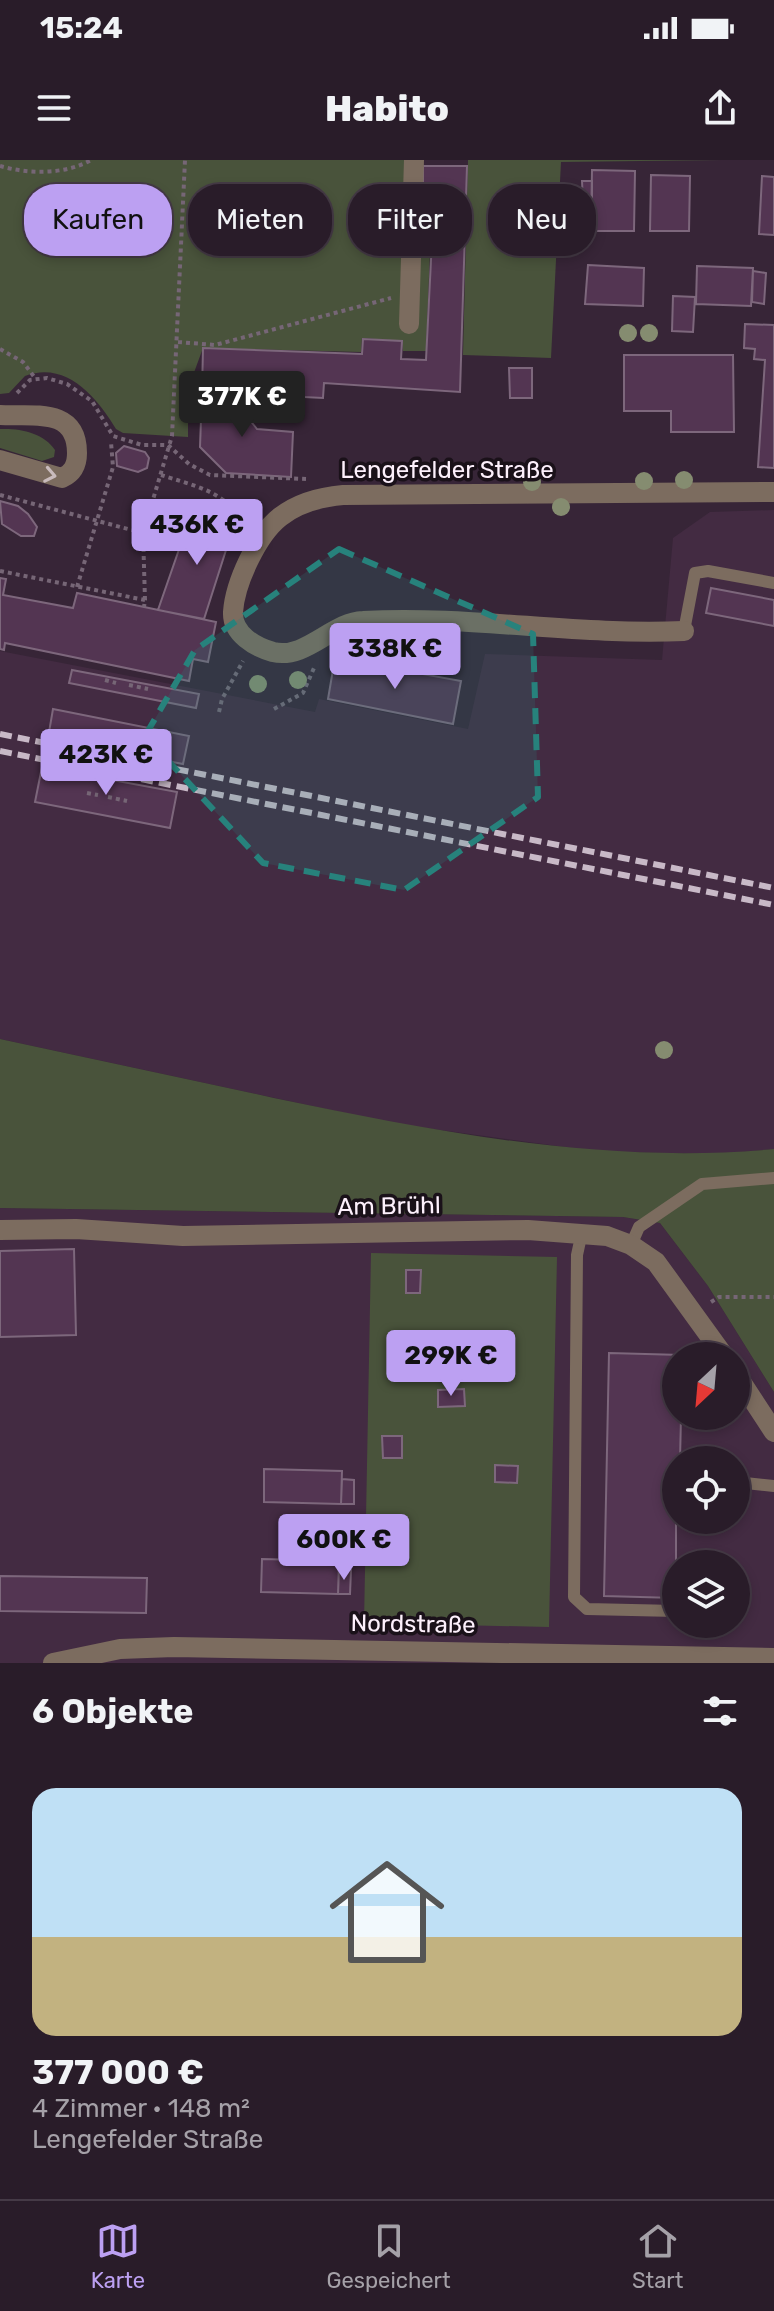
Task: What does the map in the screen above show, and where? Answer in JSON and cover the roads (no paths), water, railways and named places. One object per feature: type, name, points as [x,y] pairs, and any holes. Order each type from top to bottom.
[{"type":"street","points":[[409,324],[414,160]]},
{"type":"street","points":[[0,460],[62,478],[73,470],[77,458],[75,439],[61,421],[5,407]]},
{"type":"street","name":"Lengefelder Straße","points":[[684,631],[642,632],[425,620],[358,621],[302,648],[277,653],[252,645],[239,632],[232,614],[248,562],[261,536],[286,513],[316,499],[343,495],[774,492]]},
{"type":"street","name":"Am Brühl","points":[[0,1230],[76,1229],[183,1236],[582,1232],[631,1245],[656,1262],[715,1342]]},
{"type":"street","points":[[750,1395],[774,1432]]},
{"type":"street","name":"Nordstraße","points":[[53,1663],[120,1649],[174,1647],[774,1658]]},
{"type":"lane","points":[[684,631],[695,573],[708,571],[774,583]]},
{"type":"lane","points":[[631,1245],[639,1227],[702,1184],[774,1178]]},
{"type":"lane","points":[[582,1232],[577,1255],[574,1597],[587,1609],[662,1611]]},
{"type":"lane","points":[[750,1483],[774,1486]]},
{"type":"railway","points":[[0,734],[774,888]]},
{"type":"railway","points":[[0,751],[774,905]]}]
